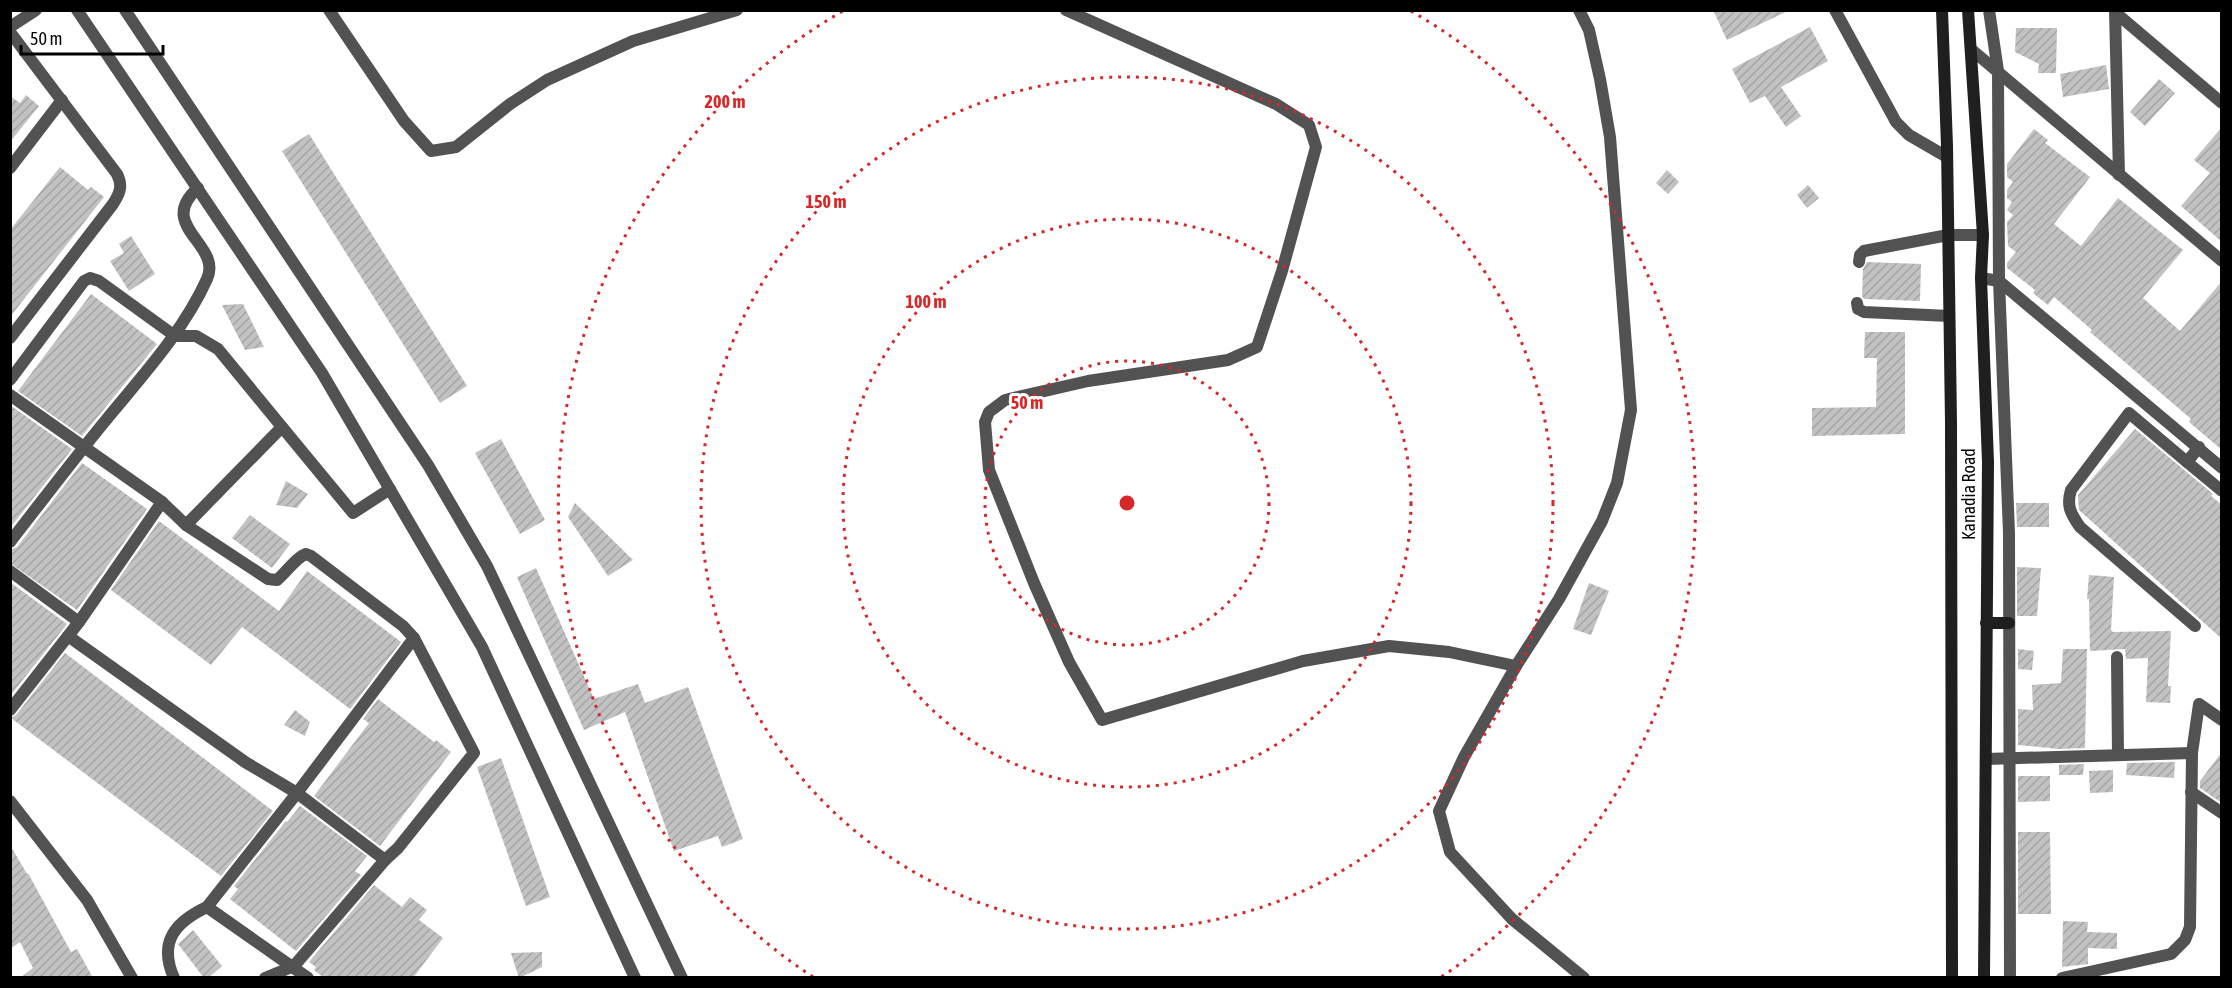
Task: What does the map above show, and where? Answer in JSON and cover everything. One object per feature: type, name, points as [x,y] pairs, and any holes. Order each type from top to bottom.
[{"type":"main road","name":"Kanadia Road","points":[[1942,10],[1949,316],[1952,978]]},
{"type":"main road","name":"Kanadia Road","points":[[1968,10],[1983,235],[1981,278],[1988,462],[1984,978]]},
{"type":"main road","points":[[1986,623],[2009,623]]},
{"type":"street","points":[[10,338],[119,194],[121,183],[117,174],[10,30],[36,10]]},
{"type":"street","points":[[77,10],[322,373],[482,648],[635,978]]},
{"type":"street","points":[[125,10],[428,465],[487,566],[682,978]]},
{"type":"street","points":[[329,10],[404,121],[431,151],[456,147],[510,104],[558,75],[633,41],[738,10]]},
{"type":"street","points":[[1066,10],[1276,104],[1310,125],[1316,147],[1282,271],[1257,347],[1228,360],[1088,381],[1005,400],[989,412],[985,422],[989,470],[1034,583],[1069,662],[1102,720],[1303,662],[1389,646],[1449,652],[1516,666]]},
{"type":"street","points":[[1579,10],[1589,30],[1610,137],[1631,410],[1617,483],[1602,521],[1559,599],[1516,666],[1464,757],[1439,811],[1450,852],[1512,920],[1584,978]]},
{"type":"street","points":[[1835,10],[1896,122],[1909,135],[1947,157]]},
{"type":"street","points":[[1989,10],[1998,71],[1999,281],[2009,533],[2010,978]]},
{"type":"street","points":[[2116,12],[2119,175]]},
{"type":"street","points":[[2116,12],[2222,103]]},
{"type":"street","points":[[1972,50],[2222,261]]},
{"type":"street","points":[[10,168],[62,100]]},
{"type":"street","points":[[10,542],[175,336],[208,278],[210,263],[183,221],[182,210],[189,196],[198,188]]},
{"type":"street","points":[[1859,262],[1864,250],[1948,235],[1983,235]]},
{"type":"street","points":[[10,380],[84,281],[90,278],[99,281],[175,336],[196,336],[218,349],[353,513],[390,489]]},
{"type":"street","points":[[1981,278],[1999,281],[2222,468]]},
{"type":"street","points":[[1857,303],[1858,309],[1864,312],[1949,316]]},
{"type":"street","points":[[10,395],[162,502],[186,525],[268,579],[277,580],[301,555],[306,554],[403,626],[414,638],[474,753],[398,848],[385,860],[294,966],[266,978]]},
{"type":"street","points":[[2195,626],[2080,527],[2070,513],[2068,500],[2071,490],[2129,413],[2222,491]]},
{"type":"street","points":[[186,525],[282,427]]},
{"type":"street","points":[[2187,462],[2199,447]]},
{"type":"street","points":[[10,710],[68,636],[162,502]]},
{"type":"street","points":[[10,571],[78,622]]},
{"type":"street","points":[[68,636],[245,762],[297,794],[385,860]]},
{"type":"street","points":[[174,978],[167,962],[172,933],[189,915],[207,907],[297,794],[414,638]]},
{"type":"street","points":[[2117,657],[2118,754]]},
{"type":"street","points":[[2062,978],[2171,954],[2185,940],[2190,927],[2192,753],[2199,704],[2222,720]]},
{"type":"street","points":[[1986,759],[2192,753]]},
{"type":"street","points":[[2191,792],[2222,813]]},
{"type":"street","points":[[10,801],[87,900],[132,978]]},
{"type":"street","points":[[207,907],[308,978]]},
{"type":"building","points":[[1713,10],[1790,10],[1727,40]]},
{"type":"building","points":[[1810,27],[1828,61],[1781,87],[1801,116],[1786,127],[1765,96],[1750,103],[1732,69]]},
{"type":"building","points":[[2016,28],[2057,28],[2056,73],[2038,73],[2039,64],[2015,52]]},
{"type":"building","points":[[2106,65],[2109,89],[2063,97],[2060,74]]},
{"type":"building","points":[[2159,79],[2175,93],[2145,126],[2130,112]]},
{"type":"building","points":[[26,95],[39,106],[10,142],[10,96],[20,103]]},
{"type":"building","points":[[2222,127],[2222,242],[2181,206],[2210,173],[2194,160]]},
{"type":"building","points":[[2034,129],[2048,140],[2045,143],[2090,177],[2054,224],[2081,246],[2118,198],[2183,250],[2143,298],[2180,331],[2222,281],[2222,450],[2189,422],[2191,419],[2090,332],[2092,330],[2054,297],[2048,305],[2033,293],[2035,290],[2007,268],[2007,263],[2016,252],[2008,246],[2007,222],[2013,215],[2007,210],[2012,202],[2007,198],[2007,190],[2013,182],[2007,177],[2007,164]]},
{"type":"building","points":[[309,134],[467,386],[440,403],[282,151]]},
{"type":"building","points":[[60,167],[88,190],[91,187],[104,197],[10,317],[10,230]]},
{"type":"building","points":[[1667,170],[1679,182],[1668,194],[1656,183]]},
{"type":"building","points":[[1808,185],[1819,198],[1807,208],[1797,195]]},
{"type":"building","points":[[131,236],[155,274],[129,291],[110,261],[124,253],[119,244]]},
{"type":"building","points":[[1867,262],[1921,264],[1920,301],[1864,299],[1862,296],[1863,269]]},
{"type":"building","points":[[91,294],[157,344],[82,436],[18,391]]},
{"type":"building","points":[[243,304],[264,347],[245,350],[222,305]]},
{"type":"building","points":[[1865,332],[1905,332],[1905,434],[1812,436],[1812,408],[1876,407],[1877,358],[1864,358]]},
{"type":"building","points":[[10,405],[72,449],[10,528]]},
{"type":"building","points":[[2135,429],[2213,494],[2211,496],[2222,505],[2222,639],[2079,510],[2078,495]]},
{"type":"building","points":[[501,439],[545,520],[520,534],[475,453]]},
{"type":"building","points":[[82,463],[147,509],[77,610],[10,563],[10,550],[17,547]]},
{"type":"building","points":[[286,481],[308,494],[297,508],[276,505]]},
{"type":"building","points":[[575,503],[633,560],[608,576],[568,517]]},
{"type":"building","points":[[2016,503],[2049,503],[2049,527],[2017,527]]},
{"type":"building","points":[[250,515],[290,544],[272,568],[232,538]]},
{"type":"building","points":[[159,521],[279,611],[307,571],[401,642],[350,709],[242,627],[211,665],[111,590]]},
{"type":"building","points":[[2017,567],[2041,568],[2037,616],[2017,616]]},
{"type":"building","points":[[536,568],[594,699],[638,684],[645,703],[688,687],[743,839],[722,847],[718,836],[674,851],[625,712],[584,730],[517,577]]},
{"type":"building","points":[[2089,575],[2114,577],[2111,630],[2113,632],[2171,631],[2168,686],[2171,686],[2170,703],[2146,702],[2148,658],[2126,659],[2125,649],[2090,651],[2089,599],[2087,599]]},
{"type":"building","points":[[10,582],[67,624],[10,696]]},
{"type":"building","points":[[1589,583],[1609,591],[1591,635],[1573,629]]},
{"type":"building","points":[[2018,649],[2034,651],[2032,670],[2018,669]]},
{"type":"building","points":[[2063,649],[2087,649],[2085,748],[2059,749],[2018,745],[2018,709],[2033,710],[2032,685],[2061,683]]},
{"type":"building","points":[[65,653],[273,811],[221,876],[11,718],[16,715]]},
{"type":"building","points":[[378,699],[434,742],[436,740],[451,752],[380,846],[314,796],[369,723],[363,719]]},
{"type":"building","points":[[295,710],[310,722],[305,736],[284,725]]},
{"type":"building","points":[[2222,752],[2222,803],[2200,788],[2200,781]]},
{"type":"building","points":[[501,758],[550,897],[526,906],[477,767]]},
{"type":"building","points":[[2175,762],[2174,778],[2126,775],[2127,763]]},
{"type":"building","points":[[2084,764],[2083,775],[2059,775],[2059,765]]},
{"type":"building","points":[[2113,770],[2113,792],[2090,793],[2089,771]]},
{"type":"building","points":[[2018,776],[2050,776],[2050,801],[2018,802]]},
{"type":"building","points":[[300,806],[367,856],[355,871],[361,875],[296,951],[230,899],[238,889],[234,886]]},
{"type":"building","points":[[2018,832],[2050,832],[2051,914],[2018,914]]},
{"type":"building","points":[[10,845],[71,952],[77,949],[93,978],[20,978],[33,968],[20,942],[10,949]]},
{"type":"building","points":[[374,885],[402,907],[410,897],[427,910],[419,920],[443,938],[413,978],[324,978],[314,970],[316,967],[309,962]]},
{"type":"building","points":[[2063,921],[2088,922],[2087,932],[2117,933],[2117,949],[2088,948],[2088,964],[2062,967]]},
{"type":"building","points":[[193,930],[222,966],[208,978],[204,978],[178,944]]},
{"type":"building","points":[[542,952],[542,967],[519,978],[511,953]]}]
